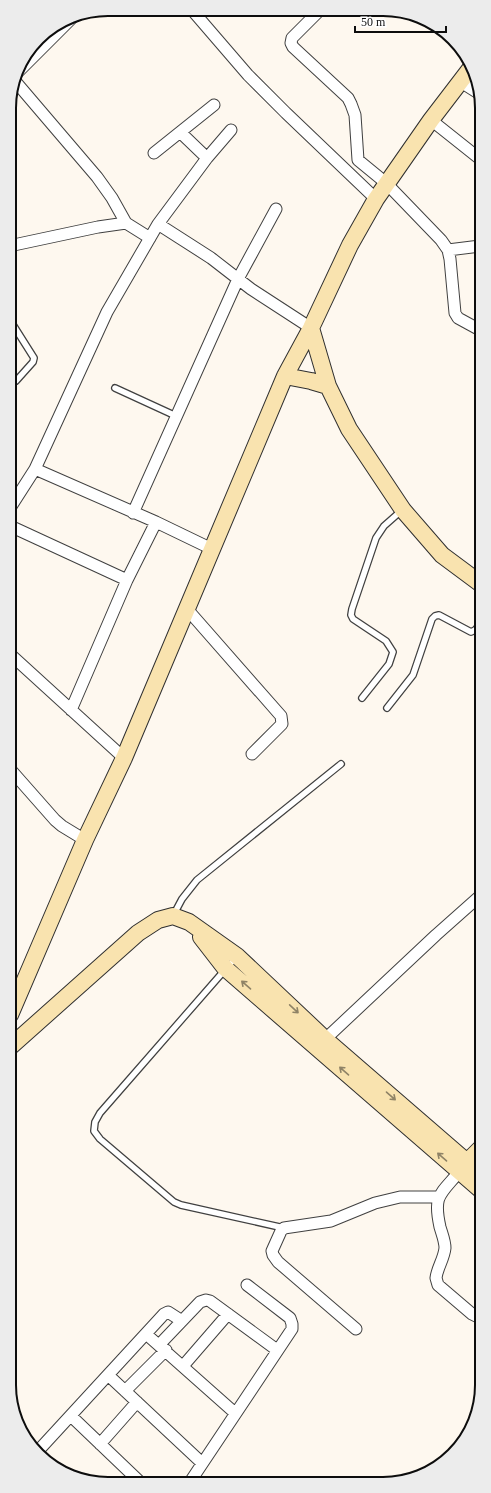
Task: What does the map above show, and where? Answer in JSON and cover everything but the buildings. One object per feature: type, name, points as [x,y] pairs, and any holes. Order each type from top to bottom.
[{"type":"street","points":[[197,16],[248,75],[376,199]]},
{"type":"street","points":[[314,16],[292,38],[293,47],[348,98],[355,115],[358,160],[386,183],[441,240],[448,250],[455,313],[458,318],[475,327]]},
{"type":"street","points":[[28,62],[62,28]]},
{"type":"street","points":[[16,1001],[85,840],[124,758],[285,376],[311,328],[350,245],[386,183],[431,120],[465,76],[471,84]]},
{"type":"street","points":[[19,85],[97,177],[112,198],[126,223],[150,238]]},
{"type":"street","points":[[154,153],[181,133],[214,105]]},
{"type":"street","points":[[431,120],[475,154]]},
{"type":"street","points":[[16,499],[35,469],[107,312],[158,224],[207,158],[231,130]]},
{"type":"street","points":[[181,133],[207,158]]},
{"type":"street","points":[[134,513],[238,279],[276,209]]},
{"type":"street","points":[[16,245],[98,227],[126,223]]},
{"type":"street","points":[[158,224],[211,258],[238,279],[311,328],[328,386],[349,429],[403,510],[442,555],[475,580]]},
{"type":"street","points":[[448,250],[475,247]]},
{"type":"street","points":[[285,376],[311,380],[328,386]]},
{"type":"street","points":[[35,469],[156,522],[212,549]]},
{"type":"street","points":[[71,710],[127,580],[156,522]]},
{"type":"street","points":[[16,529],[127,580]]},
{"type":"street","points":[[187,609],[281,716],[282,724],[252,754]]},
{"type":"street","points":[[16,660],[124,758]]},
{"type":"street","points":[[16,776],[55,820],[85,840]]},
{"type":"street","points":[[321,1043],[475,900]]},
{"type":"street","points":[[16,1042],[138,933],[158,920],[173,916],[189,922],[237,956],[321,1043]]},
{"type":"street","points":[[189,922],[226,968],[321,1043],[461,1168],[475,1183]]},
{"type":"street","points":[[475,1155],[461,1168],[439,1197],[437,1207],[444,1250],[436,1274],[438,1285],[475,1316]]},
{"type":"street","points":[[461,1168],[475,1173]]},
{"type":"street","points":[[356,1329],[287,1271],[273,1255],[274,1246],[281,1231],[284,1228],[331,1220],[376,1203],[400,1197],[439,1197]]},
{"type":"street","points":[[193,1477],[292,1329],[290,1318],[247,1285]]},
{"type":"street","points":[[125,1391],[182,1321],[200,1302],[206,1300],[210,1301],[278,1350]]},
{"type":"street","points":[[41,1447],[164,1314],[168,1312],[182,1321]]},
{"type":"street","points":[[183,1366],[228,1314]]},
{"type":"street","points":[[146,1334],[235,1413]]},
{"type":"street","points":[[108,1375],[202,1464]]},
{"type":"street","points":[[100,1444],[137,1402]]},
{"type":"street","points":[[71,1416],[135,1477]]},
{"type":"lane","points":[[16,329],[34,358],[33,362],[16,381]]},
{"type":"lane","points":[[115,388],[176,416]]},
{"type":"lane","points":[[362,698],[389,664],[393,652],[386,641],[353,619],[351,615],[352,609],[376,538],[384,526],[403,510]]},
{"type":"lane","points":[[386,708],[413,675],[432,619],[435,616],[439,615],[471,632],[475,630]]},
{"type":"lane","points":[[173,916],[182,899],[197,880],[341,764]]},
{"type":"lane","points":[[237,956],[100,1113],[95,1122],[94,1131],[100,1139],[174,1202],[182,1206],[284,1228]]}]
